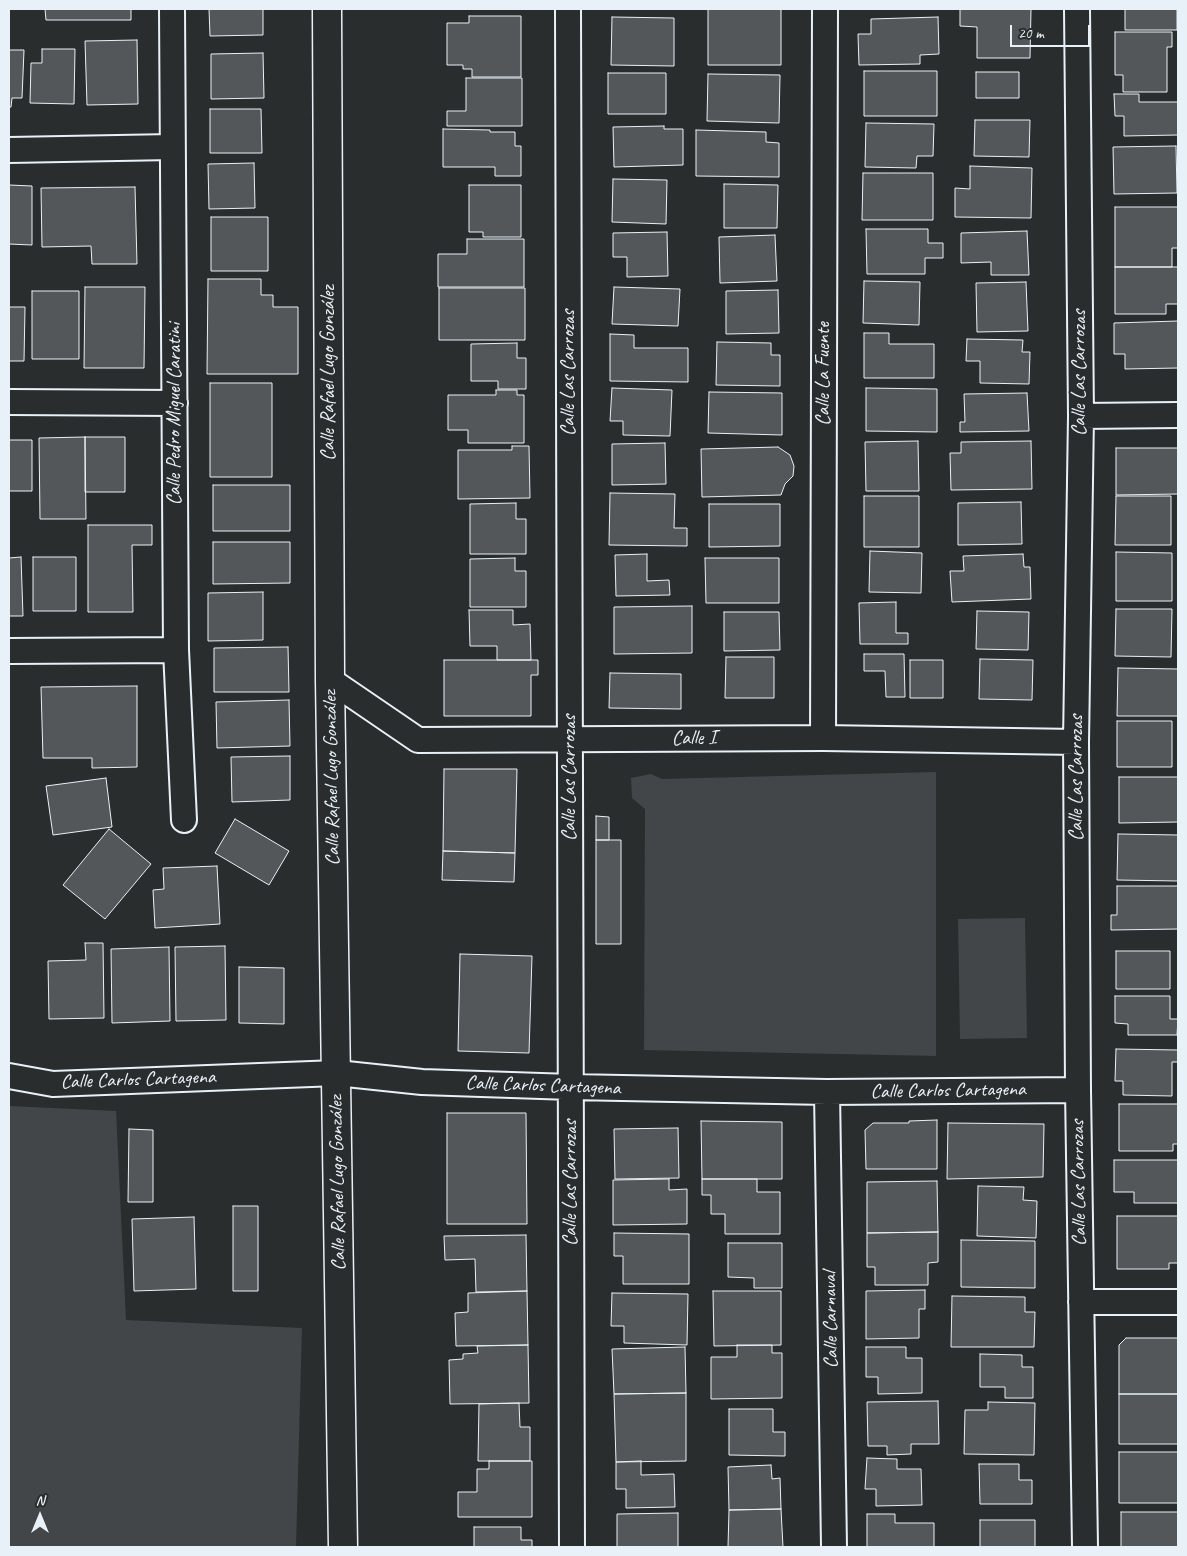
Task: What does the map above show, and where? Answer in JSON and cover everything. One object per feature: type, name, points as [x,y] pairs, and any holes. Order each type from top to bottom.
[{"type":"street","name":"Calle Pedro Miguel Caratini","points":[[172,9],[176,650],[184,820]]},
{"type":"street","name":"Calle Rafael Lugo González","points":[[327,9],[330,680],[337,1073],[342,1547]]},
{"type":"street","name":"Calle Las Carrozas","points":[[568,9],[572,1547]]},
{"type":"street","name":"Calle La Fuente","points":[[823,738],[826,9]]},
{"type":"street","name":"Calle Las Carrozas","points":[[1078,9],[1081,416],[1076,742],[1078,1090],[1085,1547]]},
{"type":"street","points":[[9,150],[172,147]]},
{"type":"street","points":[[9,402],[175,403]]},
{"type":"street","points":[[1081,416],[1178,415]]},
{"type":"street","points":[[9,651],[176,650]]},
{"type":"street","name":"Calle I","points":[[330,680],[418,740],[823,738],[1076,742]]},
{"type":"street","name":"Calle Carlos Cartagena","points":[[9,1076],[53,1084],[337,1073],[422,1082],[570,1087],[827,1092],[1078,1090]]},
{"type":"street","name":"Calle Carnaval","points":[[827,1092],[834,1547]]},
{"type":"street","points":[[1081,1302],[1178,1302]]},
{"type":"shaded area","points":[[936,772],[936,1056],[644,1050],[645,809],[632,798],[631,778],[651,774],[662,779]]},
{"type":"shaded area","points":[[1025,918],[1027,1038],[960,1039],[958,919]]},
{"type":"shaded area","points":[[9,1106],[116,1111],[126,1320],[302,1328],[296,1547],[9,1547]]},
{"type":"building","points":[[45,9],[131,9],[131,20],[46,20]]},
{"type":"building","points":[[209,9],[263,9],[263,35],[210,36]]},
{"type":"building","points":[[708,9],[781,9],[781,65],[708,65]]},
{"type":"building","points":[[960,9],[1031,9],[1030,58],[977,58],[977,27],[960,26]]},
{"type":"building","points":[[1125,9],[1177,9],[1177,30],[1125,30]]},
{"type":"building","points":[[469,16],[521,16],[521,77],[472,77],[472,69],[463,69],[463,65],[447,65],[447,23],[469,23]]},
{"type":"building","points":[[612,17],[674,18],[674,66],[611,65]]},
{"type":"building","points":[[938,17],[939,54],[920,55],[920,64],[859,65],[858,34],[871,34],[871,19]]},
{"type":"building","points":[[1115,32],[1172,32],[1172,47],[1167,47],[1167,92],[1123,92],[1123,75],[1115,75]]},
{"type":"building","points":[[137,40],[138,104],[87,105],[85,41]]},
{"type":"building","points":[[42,49],[75,49],[74,104],[30,103],[31,63],[42,63]]},
{"type":"building","points":[[9,50],[24,50],[22,98],[12,98],[11,107],[9,107]]},
{"type":"building","points":[[263,53],[264,98],[211,99],[211,54]]},
{"type":"building","points":[[864,71],[937,71],[937,116],[864,116]]},
{"type":"building","points":[[976,72],[1019,72],[1019,98],[976,98]]},
{"type":"building","points":[[608,73],[666,73],[666,114],[608,114]]},
{"type":"building","points":[[708,74],[780,75],[779,123],[707,121]]},
{"type":"building","points":[[466,78],[522,78],[522,126],[447,126],[447,111],[466,111]]},
{"type":"building","points":[[1114,94],[1139,94],[1139,102],[1178,102],[1178,135],[1124,136],[1124,116],[1115,116]]},
{"type":"building","points":[[210,109],[261,109],[262,153],[210,153]]},
{"type":"building","points":[[975,120],[1030,120],[1029,157],[974,156]]},
{"type":"building","points":[[866,123],[934,124],[933,156],[917,156],[916,168],[865,167]]},
{"type":"building","points":[[664,126],[664,129],[683,129],[683,165],[614,167],[613,127]]},
{"type":"building","points":[[443,129],[515,132],[515,146],[521,146],[521,176],[495,176],[495,167],[443,167]]},
{"type":"building","points":[[696,130],[766,132],[766,142],[779,143],[779,177],[696,176]]},
{"type":"building","points":[[1176,146],[1177,193],[1114,194],[1113,147]]},
{"type":"building","points":[[254,163],[255,208],[209,209],[208,164]]},
{"type":"building","points":[[970,166],[1032,168],[1031,218],[955,217],[955,188],[970,189]]},
{"type":"building","points":[[863,173],[933,173],[933,220],[862,220]]},
{"type":"building","points":[[613,179],[667,180],[666,224],[612,222]]},
{"type":"building","points":[[724,184],[778,185],[777,228],[724,228]]},
{"type":"building","points":[[9,185],[32,186],[32,245],[9,244]]},
{"type":"building","points":[[469,185],[521,185],[521,237],[483,237],[483,232],[469,232]]},
{"type":"building","points":[[135,187],[137,264],[92,264],[91,246],[42,247],[41,188]]},
{"type":"building","points":[[1115,207],[1178,207],[1178,248],[1172,248],[1172,267],[1115,267]]},
{"type":"building","points":[[211,217],[268,217],[268,271],[211,271]]},
{"type":"building","points":[[866,229],[928,229],[928,243],[943,243],[943,258],[925,258],[925,274],[867,274]]},
{"type":"building","points":[[1027,231],[1029,275],[991,275],[991,262],[961,263],[961,233]]},
{"type":"building","points":[[667,232],[668,276],[627,277],[627,257],[613,257],[613,233]]},
{"type":"building","points":[[775,235],[777,281],[720,283],[719,237]]},
{"type":"building","points":[[467,239],[524,239],[524,287],[438,287],[438,254],[467,254]]},
{"type":"building","points":[[1115,267],[1178,267],[1178,304],[1166,304],[1166,314],[1115,314]]},
{"type":"building","points":[[208,279],[261,279],[261,295],[273,295],[273,307],[298,307],[298,374],[207,374]]},
{"type":"building","points":[[864,281],[920,282],[919,325],[863,323]]},
{"type":"building","points":[[1026,282],[1028,331],[977,332],[976,283]]},
{"type":"building","points":[[85,287],[145,287],[144,368],[84,368]]},
{"type":"building","points":[[614,287],[680,289],[678,326],[612,324]]},
{"type":"building","points":[[439,288],[525,288],[525,340],[439,340]]},
{"type":"building","points":[[778,290],[779,333],[726,334],[726,291]]},
{"type":"building","points":[[32,291],[79,291],[79,359],[32,359]]},
{"type":"building","points":[[9,307],[25,307],[24,361],[9,361]]},
{"type":"building","points":[[1178,321],[1178,368],[1125,369],[1125,354],[1114,354],[1114,323]]},
{"type":"building","points":[[864,333],[889,333],[889,344],[934,344],[934,378],[864,378]]},
{"type":"building","points":[[610,334],[634,335],[634,348],[688,348],[688,382],[610,381]]},
{"type":"building","points":[[967,339],[1023,340],[1022,352],[1030,352],[1029,384],[980,383],[980,361],[966,361]]},
{"type":"building","points":[[717,342],[771,343],[771,355],[780,355],[780,386],[716,385]]},
{"type":"building","points":[[517,343],[517,358],[526,358],[526,389],[498,389],[498,381],[471,381],[471,344]]},
{"type":"building","points":[[210,383],[272,383],[272,477],[210,477]]},
{"type":"building","points":[[612,388],[672,390],[670,436],[623,435],[623,421],[610,421]]},
{"type":"building","points":[[866,388],[937,389],[937,432],[866,431]]},
{"type":"building","points":[[496,390],[517,390],[517,395],[524,395],[524,443],[468,443],[468,430],[448,430],[448,395],[496,395]]},
{"type":"building","points":[[709,392],[782,393],[782,435],[708,433]]},
{"type":"building","points":[[1027,393],[1029,431],[960,432],[960,422],[965,422],[964,394]]},
{"type":"building","points":[[85,437],[86,519],[40,519],[39,438]]},
{"type":"building","points":[[85,437],[125,437],[125,492],[85,492]]},
{"type":"building","points":[[9,440],[32,440],[32,491],[9,491]]},
{"type":"building","points":[[918,441],[919,491],[866,491],[865,442]]},
{"type":"building","points":[[1031,441],[1032,489],[951,490],[950,453],[961,453],[961,442]]},
{"type":"building","points":[[665,443],[666,484],[612,485],[612,444]]},
{"type":"building","points":[[512,446],[529,446],[530,498],[458,499],[458,450],[512,450]]},
{"type":"building","points":[[778,447],[790,455],[794,466],[793,476],[785,484],[781,495],[702,497],[701,449]]},
{"type":"building","points":[[1116,448],[1178,448],[1178,494],[1116,495]]},
{"type":"building","points":[[213,485],[290,485],[290,531],[213,531]]},
{"type":"building","points":[[610,493],[675,494],[674,528],[687,528],[687,546],[609,545]]},
{"type":"building","points":[[864,496],[919,496],[919,547],[864,547]]},
{"type":"building","points":[[1116,496],[1171,496],[1171,545],[1115,545]]},
{"type":"building","points":[[1021,502],[1022,544],[958,545],[958,503]]},
{"type":"building","points":[[516,503],[516,519],[526,519],[526,554],[470,554],[470,504]]},
{"type":"building","points":[[709,504],[780,504],[780,546],[709,547]]},
{"type":"building","points":[[88,525],[152,525],[152,545],[132,545],[133,612],[88,612]]},
{"type":"building","points":[[213,542],[290,542],[290,583],[213,584]]},
{"type":"building","points":[[870,551],[922,553],[921,593],[869,592]]},
{"type":"building","points":[[1116,552],[1172,553],[1172,601],[1116,601]]},
{"type":"building","points":[[647,554],[647,581],[669,580],[670,595],[616,596],[615,555]]},
{"type":"building","points":[[1023,554],[1024,567],[1030,567],[1031,599],[952,602],[950,571],[964,571],[963,556]]},
{"type":"building","points":[[21,557],[23,616],[9,616],[9,558]]},
{"type":"building","points":[[33,557],[76,557],[76,611],[33,611]]},
{"type":"building","points":[[515,558],[515,571],[526,571],[526,607],[470,607],[470,559]]},
{"type":"building","points":[[705,558],[779,558],[779,603],[706,603]]},
{"type":"building","points":[[263,592],[263,640],[208,641],[208,593]]},
{"type":"building","points":[[896,602],[896,633],[908,633],[908,644],[860,644],[859,603]]},
{"type":"building","points":[[692,606],[692,653],[614,654],[614,607]]},
{"type":"building","points":[[1116,609],[1172,609],[1171,657],[1115,656]]},
{"type":"building","points":[[469,610],[513,610],[513,625],[530,624],[531,660],[497,660],[497,646],[470,646]]},
{"type":"building","points":[[977,611],[1029,612],[1028,650],[976,649]]},
{"type":"building","points":[[724,612],[779,612],[780,650],[724,651]]},
{"type":"building","points":[[288,647],[289,692],[214,692],[214,648]]},
{"type":"building","points":[[864,654],[904,654],[905,697],[886,697],[885,671],[864,671]]},
{"type":"building","points":[[726,657],[774,657],[774,698],[725,698]]},
{"type":"building","points":[[980,659],[1033,660],[1032,700],[979,699]]},
{"type":"building","points":[[444,660],[538,660],[538,675],[531,675],[531,716],[444,716]]},
{"type":"building","points":[[910,660],[943,660],[943,698],[910,698]]},
{"type":"building","points":[[1118,668],[1178,669],[1178,716],[1117,716]]},
{"type":"building","points":[[610,673],[681,674],[681,709],[609,708]]},
{"type":"building","points":[[137,686],[137,767],[92,768],[92,758],[43,758],[41,687]]},
{"type":"building","points":[[289,700],[290,746],[217,748],[216,702]]},
{"type":"building","points":[[1117,721],[1172,721],[1172,767],[1117,767]]},
{"type":"building","points":[[290,756],[290,800],[232,802],[231,757]]},
{"type":"building","points":[[444,769],[517,769],[515,853],[443,851]]},
{"type":"building","points":[[1119,777],[1178,777],[1178,822],[1119,823]]},
{"type":"building","points":[[106,778],[112,827],[53,835],[46,786]]},
{"type":"building","points":[[596,816],[609,817],[609,840],[596,840]]},
{"type":"building","points":[[235,819],[289,851],[269,885],[215,853]]},
{"type":"building","points":[[109,829],[151,864],[105,919],[63,885]]},
{"type":"building","points":[[1118,834],[1178,835],[1178,881],[1117,880]]},
{"type":"building","points":[[596,840],[621,840],[621,944],[596,944]]},
{"type":"building","points":[[443,851],[515,853],[514,882],[442,880]]},
{"type":"building","points":[[217,866],[220,924],[155,928],[153,890],[164,889],[163,868]]},
{"type":"building","points":[[1117,886],[1178,886],[1178,929],[1111,930],[1111,915],[1117,915]]},
{"type":"building","points":[[85,943],[103,943],[104,1018],[49,1019],[48,961],[86,960]]},
{"type":"building","points":[[225,946],[226,1020],[176,1021],[175,947]]},
{"type":"building","points":[[169,947],[170,1021],[112,1023],[111,949]]},
{"type":"building","points":[[1116,951],[1170,951],[1170,989],[1116,989]]},
{"type":"building","points":[[460,954],[532,956],[529,1053],[458,1051]]},
{"type":"building","points":[[239,967],[284,968],[284,1024],[239,1023]]},
{"type":"building","points":[[1115,996],[1170,996],[1170,1019],[1178,1019],[1177,1035],[1128,1035],[1128,1024],[1115,1023]]},
{"type":"building","points":[[1116,1049],[1178,1050],[1178,1062],[1172,1062],[1172,1096],[1123,1095],[1123,1081],[1115,1081]]},
{"type":"building","points":[[1119,1104],[1178,1104],[1178,1144],[1173,1144],[1173,1151],[1119,1151]]},
{"type":"building","points":[[447,1113],[526,1113],[527,1224],[447,1224]]},
{"type":"building","points":[[937,1120],[937,1169],[866,1169],[865,1130],[873,1123],[909,1123],[909,1121]]},
{"type":"building","points":[[701,1121],[782,1122],[782,1179],[702,1179]]},
{"type":"building","points":[[948,1123],[1044,1124],[1043,1177],[947,1179]]},
{"type":"building","points":[[678,1128],[679,1178],[615,1179],[614,1129]]},
{"type":"building","points":[[129,1129],[153,1130],[153,1202],[128,1202]]},
{"type":"building","points":[[1114,1160],[1178,1160],[1178,1203],[1134,1203],[1134,1192],[1114,1192]]},
{"type":"building","points":[[669,1179],[669,1190],[687,1189],[687,1224],[613,1225],[613,1180]]},
{"type":"building","points":[[702,1179],[757,1179],[757,1192],[780,1192],[780,1234],[725,1234],[725,1214],[711,1214],[711,1195],[702,1195]]},
{"type":"building","points":[[937,1181],[938,1232],[867,1233],[867,1182]]},
{"type":"building","points":[[978,1186],[1024,1187],[1023,1200],[1037,1201],[1036,1238],[977,1236]]},
{"type":"building","points":[[233,1206],[258,1206],[258,1291],[233,1291]]},
{"type":"building","points":[[1117,1216],[1178,1216],[1178,1263],[1169,1263],[1169,1269],[1117,1269]]},
{"type":"building","points":[[194,1217],[196,1289],[134,1291],[132,1219]]},
{"type":"building","points":[[938,1232],[938,1262],[928,1263],[928,1285],[875,1285],[875,1267],[867,1267],[867,1233]]},
{"type":"building","points":[[614,1233],[689,1234],[689,1284],[623,1284],[623,1256],[614,1256]]},
{"type":"building","points":[[526,1235],[527,1291],[476,1292],[475,1259],[445,1260],[444,1236]]},
{"type":"building","points":[[961,1240],[1035,1241],[1035,1288],[961,1287]]},
{"type":"building","points":[[728,1243],[782,1243],[782,1288],[754,1288],[754,1278],[728,1277]]},
{"type":"building","points":[[925,1290],[925,1309],[919,1309],[919,1338],[866,1339],[866,1291]]},
{"type":"building","points":[[527,1291],[528,1345],[456,1346],[455,1313],[468,1312],[468,1293]]},
{"type":"building","points":[[713,1291],[781,1291],[781,1345],[714,1346]]},
{"type":"building","points":[[612,1293],[688,1294],[687,1345],[624,1343],[624,1326],[611,1326]]},
{"type":"building","points":[[952,1296],[1025,1297],[1025,1312],[1035,1312],[1034,1347],[951,1347]]},
{"type":"building","points":[[1126,1338],[1178,1338],[1178,1394],[1119,1394],[1119,1345]]},
{"type":"building","points":[[528,1345],[529,1403],[450,1404],[449,1360],[463,1359],[463,1354],[478,1353],[477,1346]]},
{"type":"building","points":[[737,1345],[772,1345],[772,1353],[782,1353],[782,1398],[711,1399],[711,1357],[737,1357]]},
{"type":"building","points":[[685,1347],[686,1393],[614,1394],[612,1349]]},
{"type":"building","points":[[866,1347],[906,1347],[906,1358],[922,1358],[922,1393],[878,1394],[878,1377],[866,1377]]},
{"type":"building","points":[[980,1354],[1022,1355],[1022,1367],[1033,1367],[1033,1398],[1005,1398],[1005,1387],[980,1387]]},
{"type":"building","points":[[686,1393],[686,1461],[616,1462],[614,1394]]},
{"type":"building","points":[[1119,1394],[1178,1394],[1178,1444],[1119,1444]]},
{"type":"building","points":[[938,1401],[939,1444],[911,1444],[911,1454],[887,1455],[887,1446],[868,1446],[867,1402]]},
{"type":"building","points":[[988,1402],[1035,1403],[1034,1455],[964,1454],[965,1410],[988,1410]]},
{"type":"building","points":[[519,1403],[520,1427],[530,1427],[530,1461],[478,1461],[479,1404]]},
{"type":"building","points":[[729,1409],[773,1409],[773,1432],[785,1432],[785,1456],[729,1455]]},
{"type":"building","points":[[1119,1452],[1178,1452],[1178,1503],[1119,1503]]},
{"type":"building","points":[[867,1458],[897,1459],[897,1469],[921,1469],[922,1505],[876,1506],[876,1489],[865,1489]]},
{"type":"building","points":[[489,1461],[532,1461],[532,1517],[458,1517],[458,1492],[477,1492],[477,1469],[489,1469]]},
{"type":"building","points":[[641,1461],[641,1475],[674,1474],[675,1507],[626,1508],[626,1489],[616,1489],[616,1462]]},
{"type":"building","points":[[979,1464],[1019,1464],[1019,1480],[1032,1480],[1032,1504],[980,1504]]},
{"type":"building","points":[[771,1465],[772,1479],[780,1478],[781,1509],[729,1510],[728,1467]]},
{"type":"building","points":[[781,1509],[783,1547],[728,1547],[729,1510]]},
{"type":"building","points":[[1121,1512],[1178,1512],[1178,1547],[1121,1547]]},
{"type":"building","points":[[678,1513],[678,1547],[617,1547],[617,1514]]},
{"type":"building","points":[[867,1514],[895,1514],[895,1523],[934,1523],[934,1547],[867,1547]]},
{"type":"building","points":[[980,1520],[1035,1520],[1035,1547],[980,1547]]},
{"type":"building","points":[[474,1527],[521,1527],[521,1540],[532,1540],[532,1547],[474,1547]]}]
